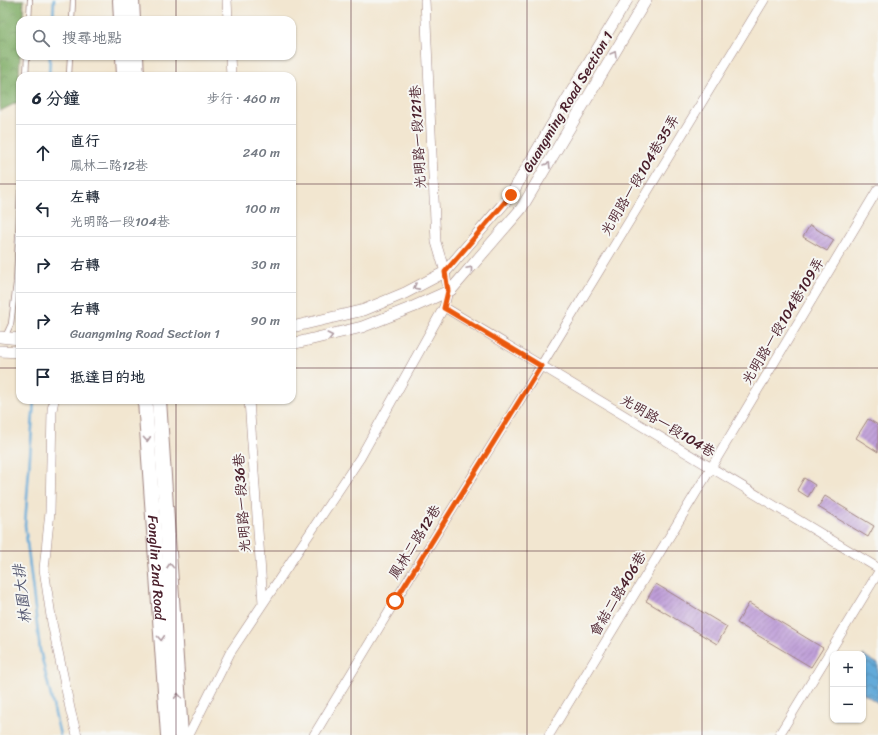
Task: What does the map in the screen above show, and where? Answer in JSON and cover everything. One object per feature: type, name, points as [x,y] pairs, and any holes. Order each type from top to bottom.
[{"type":"main road","points":[[120,0],[121,16]]},
{"type":"main road","points":[[132,0],[133,16]]},
{"type":"main road","points":[[123,60],[124,72]]},
{"type":"main road","points":[[136,60],[137,72]]},
{"type":"main road","name":"Fonglin 2nd Road","points":[[145,404],[168,735]]},
{"type":"main road","name":"Fonglin 2nd Road","points":[[158,404],[181,735]]},
{"type":"street","points":[[227,0],[228,16]]},
{"type":"street","name":"光明路一段121巷","points":[[425,0],[436,242],[445,272],[448,291]]},
{"type":"street","name":"Guangming Road Section 1","points":[[296,343],[362,327],[413,308],[448,291],[456,285],[521,209],[646,0]]},
{"type":"street","name":"光明路一段104巷35弄","points":[[541,366],[764,0]]},
{"type":"street","name":"Guangming Road Section 1","points":[[296,326],[364,310],[406,293],[445,272],[511,195],[626,1]]},
{"type":"street","points":[[230,60],[231,72]]},
{"type":"street","name":"光明路一段104巷109弄","points":[[711,468],[878,189]]},
{"type":"street","points":[[189,735],[230,654],[360,458],[444,308],[448,291]]},
{"type":"street","name":"光明路一段104巷","points":[[444,308],[878,568]]},
{"type":"street","points":[[3,351],[16,352]]},
{"type":"street","name":"鳳林二路12巷","points":[[314,735],[395,601],[541,366]]},
{"type":"street","points":[[53,404],[50,512],[44,570],[52,623],[77,735]]},
{"type":"street","name":"光明路一段36巷","points":[[250,404],[263,603]]},
{"type":"street","name":"會結二路406巷","points":[[549,735],[711,468]]},
{"type":"street","points":[[778,735],[878,573]]},
{"type":"lane","points":[[29,16],[30,0]]},
{"type":"lane","points":[[72,16],[73,0]]},
{"type":"lane","points":[[26,72],[27,60]]},
{"type":"lane","points":[[69,72],[70,60]]},
{"type":"lane","points":[[9,338],[16,283]]},
{"type":"green space","points":[[0,0],[24,0],[23,16],[16,16],[16,60],[20,60],[19,72],[16,72],[16,103],[0,111]]},
{"type":"water","points":[[866,657],[878,664],[878,703],[866,695]]},
{"type":"building","points":[[810,225],[834,240],[827,251],[803,237]]},
{"type":"building","points":[[868,419],[878,425],[878,452],[856,438]]},
{"type":"building","points":[[804,478],[815,485],[808,497],[797,490]]},
{"type":"building","points":[[825,496],[874,526],[868,537],[818,507]]},
{"type":"building","points":[[656,584],[727,627],[717,644],[646,601]]},
{"type":"building","points":[[749,603],[823,648],[811,667],[737,623]]},
{"type":"waterway","name":"林園大排","points":[[53,16],[54,0]]},
{"type":"waterway","name":"林園大排","points":[[49,72],[50,60]]},
{"type":"waterway","name":"林園大排","points":[[34,404],[25,525],[40,650],[60,735]]},
{"type":"route","points":[[395,601],[541,366],[444,308],[448,291],[445,272],[511,195]]}]
